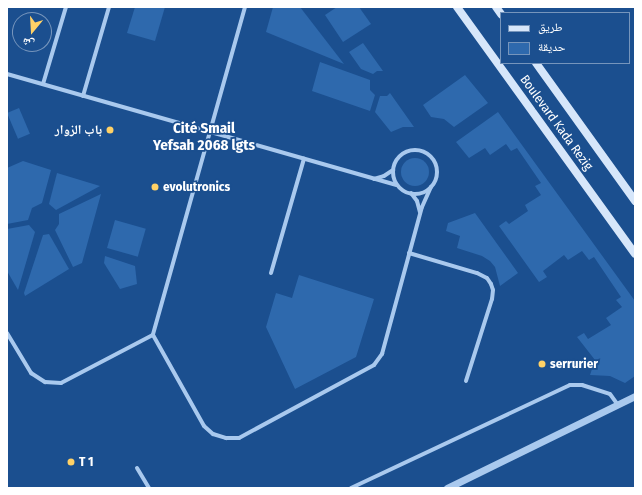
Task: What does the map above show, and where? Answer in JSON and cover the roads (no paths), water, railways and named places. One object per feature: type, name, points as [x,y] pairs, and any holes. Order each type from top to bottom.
[{"type":"main road","name":"Boulevard Kada Rezig","points":[[457,7],[635,254]]},
{"type":"main road","name":"Boulevard Kada Rezig","points":[[537,64],[635,201]]},
{"type":"street","points":[[43,84],[66,7]]},
{"type":"street","points":[[83,96],[109,7]]},
{"type":"street","points":[[245,7],[153,335],[204,426],[214,434],[226,438],[239,438],[374,365],[382,354],[420,214],[436,178],[437,168],[432,158],[424,152],[414,149],[404,152],[396,160],[393,170],[394,181],[397,185],[401,189],[411,193],[421,193],[431,187]]},
{"type":"street","points":[[7,74],[374,180],[397,185]]},
{"type":"street","points":[[271,273],[304,159]]},
{"type":"street","points":[[374,180],[393,170]]},
{"type":"street","points":[[411,193],[417,200],[420,214]]},
{"type":"street","points":[[409,253],[477,273],[487,278],[491,284],[493,290],[492,299],[466,381]]},
{"type":"street","points":[[7,333],[31,373],[45,382],[61,383],[153,335]]},
{"type":"street","points":[[351,488],[570,385],[582,385],[610,394],[618,405]]},
{"type":"street","points":[[447,488],[635,396]]},
{"type":"street","points":[[137,468],[149,488]]},
{"type":"place","name":"باب الزوار","points":[[110,130]]},
{"type":"place","name":"evolutronics","points":[[155,187]]},
{"type":"place","name":"serrurier","points":[[542,364]]},
{"type":"place","name":"T 1","points":[[71,462]]},
{"type":"district","name":"Cité Smail Yefsah 2068 lgts","points":[[204,136]]}]
